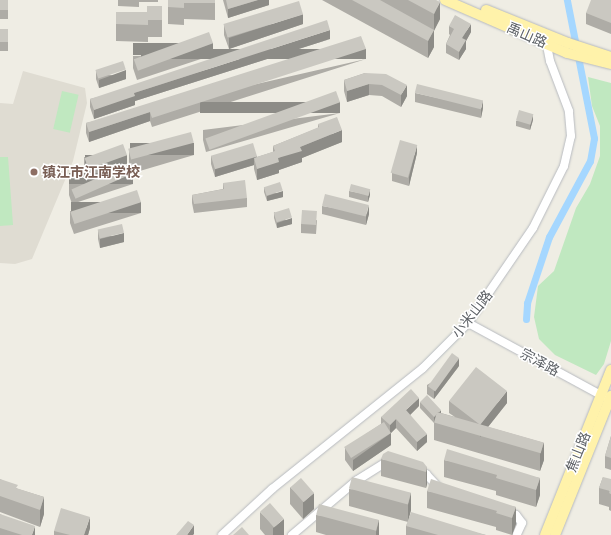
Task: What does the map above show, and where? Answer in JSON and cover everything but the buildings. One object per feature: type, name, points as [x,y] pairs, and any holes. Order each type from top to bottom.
[{"type":"main road","name":"禹山路","points":[[445,0],[568,48],[594,56],[611,64]]},
{"type":"main road","name":"禹山路","points":[[461,0],[546,39]]},
{"type":"main road","name":"禹山路","points":[[594,56],[611,57]]},
{"type":"main road","name":"焦山路","points":[[555,535],[608,398],[611,370]]},
{"type":"main road","name":"焦山路","points":[[545,535],[608,398]]},
{"type":"street","name":"小米山路","points":[[222,535],[272,490],[423,368],[468,324],[533,228],[564,166],[571,136],[569,111],[546,39]]},
{"type":"street","name":"宗泽路","points":[[468,324],[608,398]]},
{"type":"street","points":[[292,535],[356,481],[387,462],[426,474],[444,491]]},
{"type":"street","points":[[496,509],[516,515],[522,523],[517,534]]},
{"type":"shaded area","name":"镇江市江南学校","points":[[23,71],[85,88],[87,103],[73,161],[32,259],[15,264],[0,263],[0,103],[13,104]]},
{"type":"green space","points":[[588,77],[611,83],[611,341],[604,364],[596,375],[555,355],[539,339],[534,317],[538,286],[554,271],[576,208],[590,184],[600,156],[600,126],[592,106]]},
{"type":"green space","points":[[62,91],[79,95],[70,133],[53,129]]},
{"type":"green space","points":[[0,157],[8,157],[13,225],[0,226]]},
{"type":"waterway","points":[[526,319],[527,303],[549,237],[590,161],[594,138],[567,0]]},
{"type":"place","name":"镇江市江南学校","points":[[34,172]]}]
